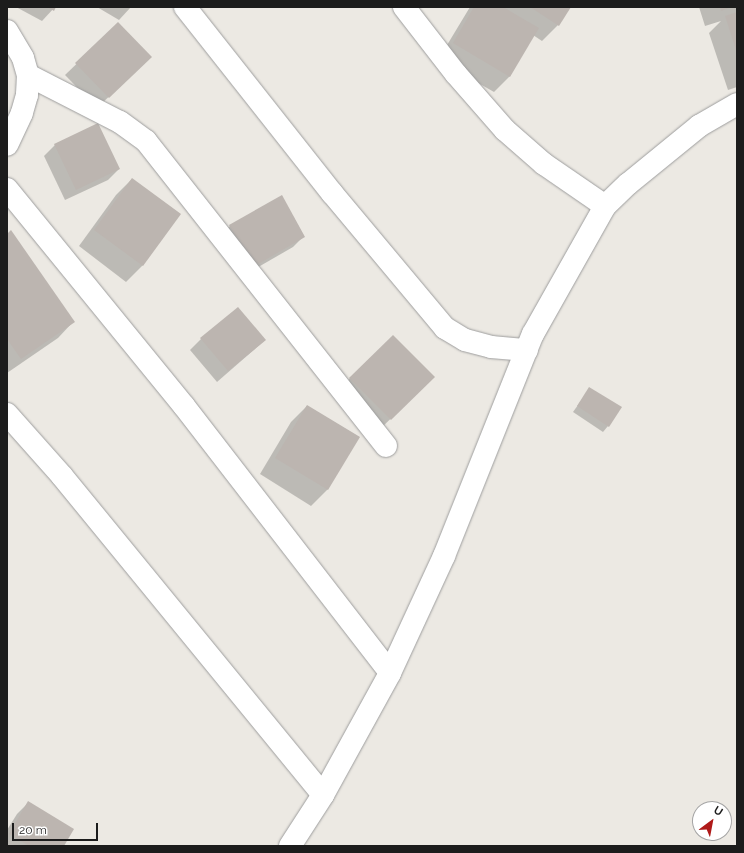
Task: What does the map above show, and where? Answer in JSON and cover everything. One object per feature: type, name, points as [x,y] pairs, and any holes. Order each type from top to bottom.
[{"type":"street","points":[[185,7],[332,193],[445,328],[465,340],[491,347],[527,350]]},
{"type":"street","points":[[404,7],[456,74],[505,130],[544,164],[605,206]]},
{"type":"street","points":[[7,31],[23,58],[28,76],[27,95],[22,112],[7,145]]},
{"type":"street","points":[[28,76],[120,122],[146,141],[386,446]]},
{"type":"street","points":[[290,846],[323,795],[390,673],[444,556],[527,350],[605,206],[628,184],[699,126],[737,104]]},
{"type":"street","points":[[7,189],[189,412],[390,673]]},
{"type":"street","points":[[7,414],[62,476],[323,795]]},
{"type":"building","points":[[47,7],[56,7],[54,11]]},
{"type":"building","points":[[474,7],[503,7],[539,28],[510,77],[453,43]]},
{"type":"building","points":[[530,7],[571,7],[559,26]]},
{"type":"building","points":[[720,7],[732,7],[721,11]]},
{"type":"building","points":[[737,12],[737,53],[725,16]]},
{"type":"building","points":[[118,22],[152,57],[109,98],[75,63]]},
{"type":"building","points":[[98,123],[120,169],[76,190],[54,144]]},
{"type":"building","points":[[132,178],[181,214],[143,266],[94,230]]},
{"type":"building","points":[[282,195],[305,237],[253,267],[229,225]]},
{"type":"building","points":[[11,230],[75,322],[21,359],[7,339],[7,234]]},
{"type":"building","points":[[238,307],[266,340],[228,371],[200,338]]},
{"type":"building","points":[[393,335],[435,377],[391,420],[349,378]]},
{"type":"building","points":[[589,387],[622,407],[609,427],[577,406]]},
{"type":"building","points":[[307,405],[360,437],[328,490],[275,458]]},
{"type":"building","points":[[28,801],[74,829],[64,846],[29,846],[9,834]]}]
